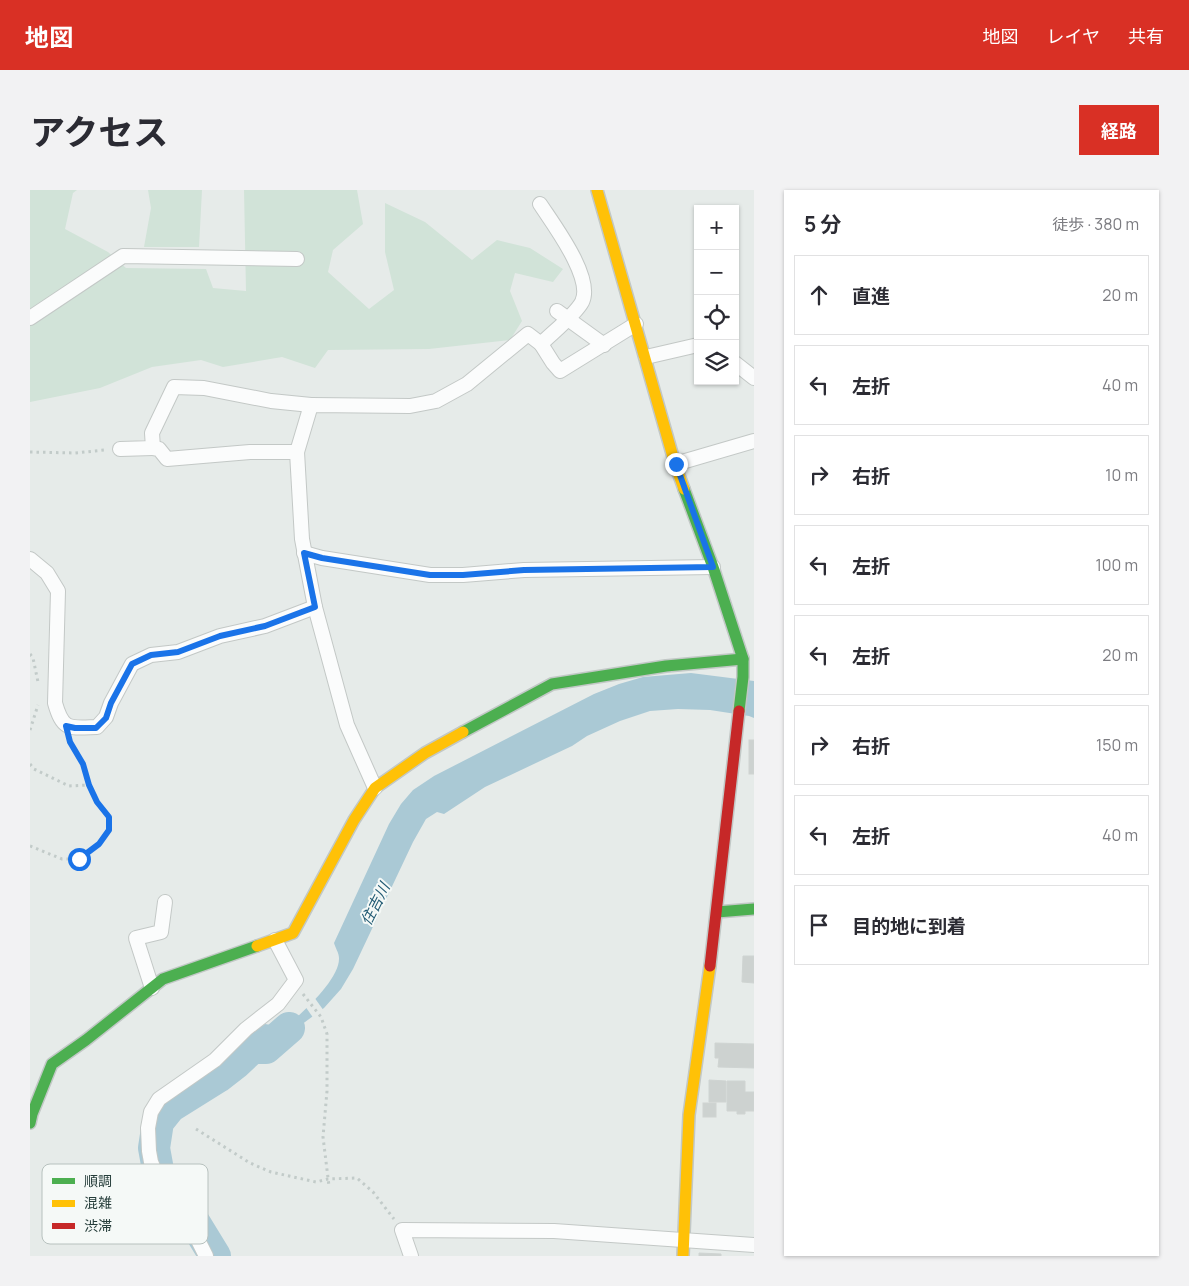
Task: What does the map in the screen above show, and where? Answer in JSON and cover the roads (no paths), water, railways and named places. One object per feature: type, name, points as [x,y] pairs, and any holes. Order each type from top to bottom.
[{"type":"street","points":[[597,190],[676,464],[713,567],[743,659],[741,720],[718,912],[688,1115],[682,1240],[683,1256]]},
{"type":"street","points":[[540,204],[570,250],[584,279],[583,301],[562,315],[541,344]]},
{"type":"street","points":[[30,318],[123,256],[297,259]]},
{"type":"street","points":[[562,315],[604,345]]},
{"type":"street","points":[[153,448],[152,432],[174,387],[217,390],[272,401],[311,405],[410,406],[436,401],[467,384],[528,334],[541,344],[560,371],[636,324]]},
{"type":"street","points":[[646,357],[694,346]]},
{"type":"street","points":[[739,366],[754,378]]},
{"type":"street","points":[[311,405],[297,452],[304,553],[315,607],[347,725],[374,788]]},
{"type":"street","points":[[676,464],[754,441]]},
{"type":"street","points":[[120,449],[159,449],[167,459],[250,452],[297,452]]},
{"type":"street","points":[[304,553],[322,558],[430,575],[463,575],[524,570],[713,567]]},
{"type":"street","points":[[30,559],[47,573],[58,591],[54,703],[59,718],[66,726],[75,728],[96,728],[106,718],[111,703],[132,664],[151,655],[178,652],[220,636],[265,626],[315,607]]},
{"type":"street","points":[[30,1123],[52,1064],[86,1040],[163,979],[293,933],[354,820],[374,788],[425,753],[552,684],[666,666],[743,659]]},
{"type":"street","points":[[152,988],[136,938],[161,932],[165,902]]},
{"type":"street","points":[[718,912],[754,909]]},
{"type":"street","points":[[152,1164],[148,1151],[148,1128],[151,1112],[159,1099],[215,1060],[246,1029],[278,1004],[296,980],[275,940]]},
{"type":"street","points":[[411,1256],[402,1230],[554,1231],[754,1245]]},
{"type":"street","points":[[200,1244],[206,1256]]},
{"type":"water","points":[[691,673],[754,681],[754,718],[710,710],[678,709],[650,711],[620,721],[587,736],[572,746],[485,787],[444,814],[437,812],[426,819],[413,842],[353,969],[341,989],[324,1008],[259,1056],[245,1037],[265,1024],[277,1026],[268,1041],[311,1004],[331,980],[337,968],[339,958],[334,943],[389,824],[401,804],[413,790],[434,776],[594,694],[643,677]]},
{"type":"waterway","name":"住吉川","points":[[157,1164],[154,1148],[158,1122],[170,1107],[218,1077],[252,1048],[266,1048],[289,1028]]},
{"type":"waterway","name":"住吉川","points":[[208,1244],[215,1256]]}]
